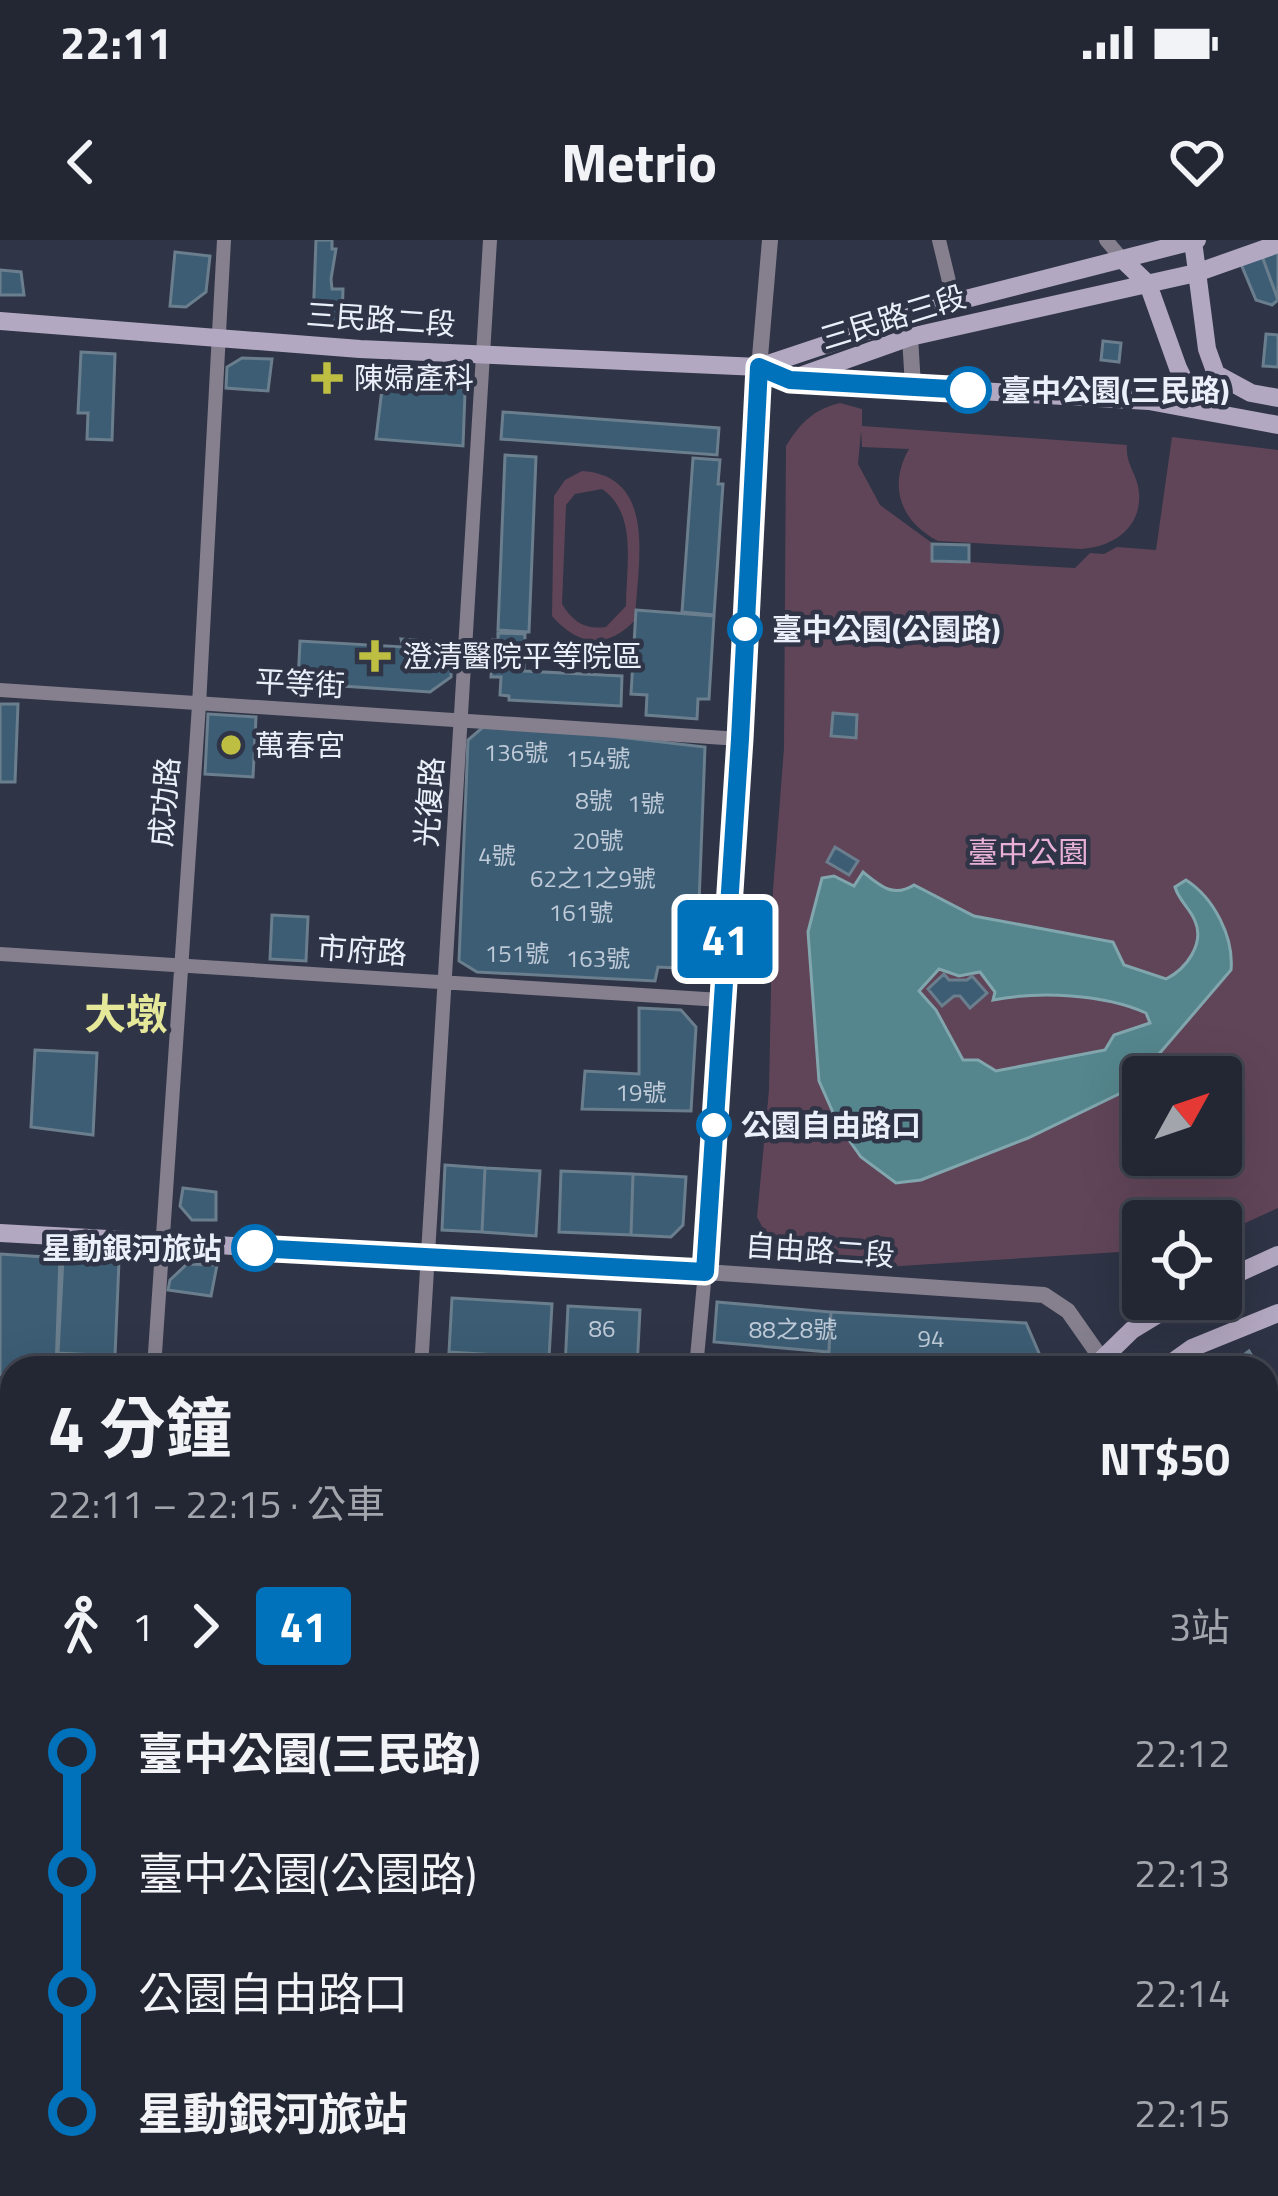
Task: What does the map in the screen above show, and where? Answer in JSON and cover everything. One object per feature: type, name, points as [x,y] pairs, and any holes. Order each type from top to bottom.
[{"type":"main road","name":"三民路三段","points":[[759,367],[954,302],[1194,240]]},
{"type":"main road","points":[[1194,240],[1207,349],[1216,374],[1252,393],[1278,398]]},
{"type":"main road","name":"三民路三段","points":[[759,367],[790,380],[910,337],[1196,273],[1278,244]]},
{"type":"main road","points":[[1123,260],[1148,284],[1198,409]]},
{"type":"main road","name":"三民路二段","points":[[0,321],[483,357],[759,367]]},
{"type":"main road","points":[[790,380],[1149,401],[1278,425]]},
{"type":"main road","name":"自由路二段","points":[[0,1233],[705,1272]]},
{"type":"main road","points":[[1242,1271],[1278,1255]]},
{"type":"main road","points":[[1181,1356],[1278,1313]]},
{"type":"main road","points":[[1109,1356],[1132,1330],[1148,1320]]},
{"type":"street","name":"成功路","points":[[155,1356],[199,705],[224,240]]},
{"type":"street","name":"光復路","points":[[422,1356],[490,240]]},
{"type":"street","points":[[697,1356],[770,240]]},
{"type":"street","points":[[939,240],[954,302]]},
{"type":"street","points":[[1106,240],[1123,260]]},
{"type":"street","points":[[910,337],[913,386]]},
{"type":"street","name":"平等街","points":[[0,690],[740,739]]},
{"type":"street","name":"市府路","points":[[0,954],[721,1000]]},
{"type":"street","name":"自由路二段","points":[[705,1272],[1044,1295],[1068,1311],[1096,1356]]},
{"type":"green space","name":"臺中公園","points":[[840,403],[862,409],[862,426],[1127,445],[1139,492],[1136,516],[1114,540],[1081,549],[938,541],[914,523],[901,501],[899,476],[909,449],[862,447],[861,431],[858,464],[880,505],[932,543],[969,545],[970,562],[1075,568],[1090,553],[1104,554],[1117,547],[1156,550],[1172,437],[1278,450],[1278,1208],[1242,1224],[1242,1200],[1122,1200],[1122,1252],[885,1267],[796,1259],[772,1245],[757,1217],[769,1090],[773,890],[784,748],[786,446],[808,418]]},
{"type":"green space","points":[[582,471],[606,477],[623,489],[638,527],[635,620],[603,640],[572,634],[552,616],[554,496],[565,480]],"holes":[[[602,489],[613,500],[628,542],[626,606],[606,627],[586,626],[562,604],[566,505],[575,494]]]},
{"type":"shaded area","points":[[863,872],[893,890],[914,885],[974,916],[1113,942],[1124,965],[1166,979],[1187,962],[1198,938],[1195,921],[1175,887],[1186,880],[1220,919],[1231,970],[1157,1056],[1122,1056],[1122,1092],[1028,1138],[921,1180],[896,1183],[861,1157],[839,1126],[819,1081],[808,932],[822,878],[834,876],[854,886]],"holes":[[[939,969],[959,976],[980,972],[995,992],[993,1000],[1051,995],[1091,998],[1146,1013],[1150,1023],[1114,1035],[1105,1050],[996,1071],[978,1060],[963,1060],[936,1010],[919,991]]]},
{"type":"building","points":[[316,240],[332,240],[332,249],[336,249],[331,279],[332,289],[343,289],[342,324],[313,322]]},
{"type":"building","points":[[1278,250],[1278,300],[1262,256]]},
{"type":"building","points":[[175,252],[210,256],[206,292],[186,307],[170,306]]},
{"type":"building","points":[[1262,256],[1278,300],[1272,305],[1256,300],[1241,264]]},
{"type":"building","points":[[0,270],[21,272],[24,295],[0,295]]},
{"type":"building","points":[[1266,334],[1278,335],[1278,367],[1263,366]]},
{"type":"building","points":[[1103,341],[1121,343],[1119,362],[1101,360]]},
{"type":"building","points":[[81,352],[115,354],[112,440],[87,439],[88,413],[78,413]]},
{"type":"building","points":[[242,358],[272,359],[268,391],[226,388],[227,367]]},
{"type":"building","points":[[384,372],[455,378],[465,392],[463,446],[376,439]]},
{"type":"building","points":[[503,412],[719,428],[717,455],[501,439]]},
{"type":"building","points":[[505,455],[536,457],[529,632],[498,630]]},
{"type":"building","points":[[693,458],[720,460],[718,484],[723,484],[714,615],[682,612]]},
{"type":"building","points":[[932,544],[969,545],[969,562],[932,561]]},
{"type":"building","points":[[636,610],[714,616],[709,699],[698,699],[697,719],[646,715],[647,695],[631,694]]},
{"type":"building","points":[[498,633],[525,634],[524,671],[622,676],[621,706],[509,700],[500,695],[501,677],[491,677],[493,640],[498,640]]},
{"type":"building","points":[[401,639],[453,643],[451,677],[430,692],[298,683],[300,641],[403,647]]},
{"type":"building","points":[[0,704],[18,704],[15,782],[0,782]]},
{"type":"building","points":[[833,713],[857,715],[856,738],[831,736]]},
{"type":"building","name":"萬春宮","points":[[208,714],[256,717],[253,777],[205,774]]},
{"type":"building","points":[[489,722],[705,747],[697,956],[677,968],[658,967],[655,981],[477,972],[459,961],[468,740]]},
{"type":"building","points":[[835,847],[858,861],[849,875],[827,862]]},
{"type":"building","points":[[272,915],[308,917],[306,961],[270,959]]},
{"type":"building","points":[[944,974],[949,980],[972,976],[987,993],[970,1008],[960,996],[942,1006],[928,989]]},
{"type":"building","points":[[639,1008],[681,1010],[696,1027],[691,1111],[582,1109],[585,1071],[639,1074]]},
{"type":"building","points":[[35,1050],[97,1053],[93,1135],[31,1127]]},
{"type":"building","points":[[445,1165],[485,1168],[482,1232],[442,1230]]},
{"type":"building","points":[[485,1168],[540,1171],[536,1236],[482,1232]]},
{"type":"building","points":[[561,1171],[633,1174],[631,1235],[559,1232]]},
{"type":"building","points":[[633,1174],[686,1177],[683,1225],[671,1237],[631,1235]]},
{"type":"building","points":[[183,1188],[216,1192],[216,1220],[192,1220],[180,1206]]},
{"type":"building","points":[[0,1254],[60,1258],[56,1356],[0,1356]]},
{"type":"building","points":[[63,1258],[119,1261],[115,1356],[58,1353]]},
{"type":"building","points":[[187,1264],[217,1265],[211,1296],[168,1290],[170,1280]]},
{"type":"building","points":[[452,1298],[552,1304],[549,1356],[449,1352]]},
{"type":"building","points":[[717,1302],[831,1312],[829,1352],[714,1342]]},
{"type":"building","points":[[568,1306],[640,1310],[638,1356],[566,1356]]},
{"type":"building","points":[[831,1312],[1026,1323],[1040,1356],[829,1356]]},
{"type":"bus line","name":"41","points":[[255,1248],[705,1272],[759,367],[790,380],[968,390]]},
{"type":"place","name":"陳婦產科","points":[[327,378]]},
{"type":"place","name":"臺中公園(三民路)","points":[[968,390]]},
{"type":"place","name":"臺中公園(公園路)","points":[[745,629]]},
{"type":"place","name":"澄清醫院平等院區","points":[[375,656]]},
{"type":"place","name":"萬春宮","points":[[231,745]]},
{"type":"place","name":"公園自由路口","points":[[714,1125]]},
{"type":"place","name":"星動銀河旅站","points":[[255,1248]]},
{"type":"district","name":"大墩","points":[[126,1013]]}]
